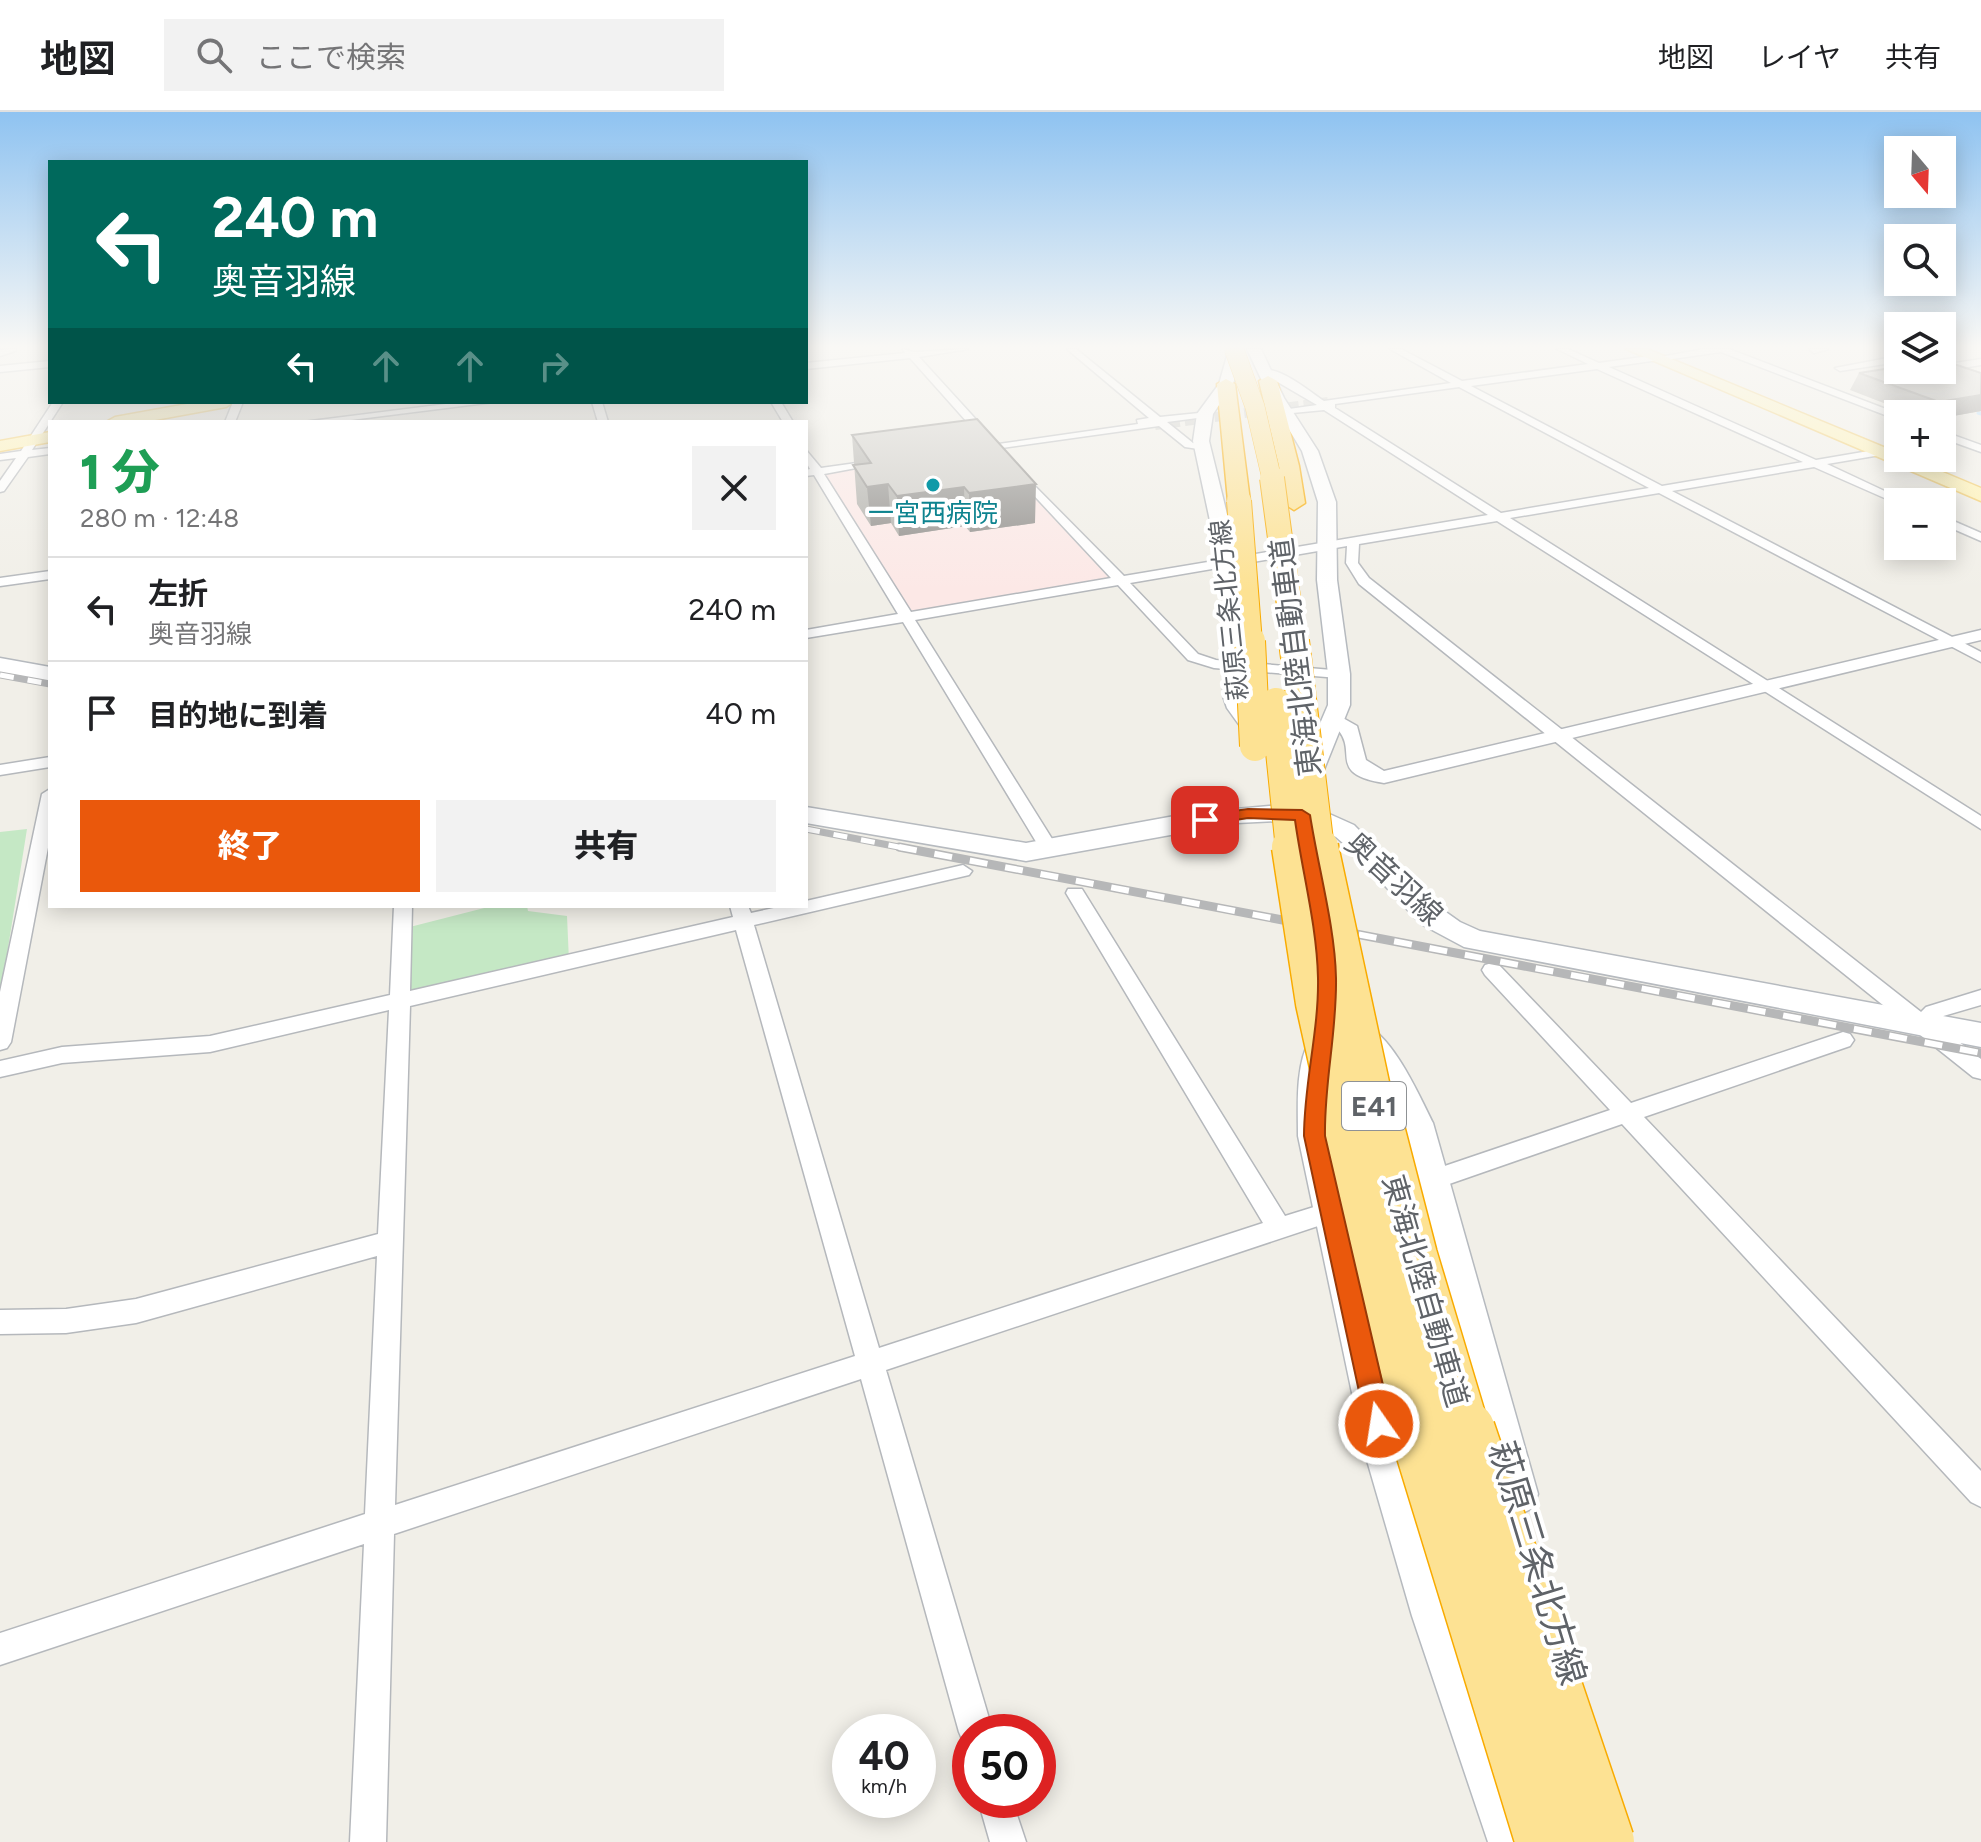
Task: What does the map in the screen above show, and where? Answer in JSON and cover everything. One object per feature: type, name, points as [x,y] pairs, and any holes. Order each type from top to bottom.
[{"type":"highway","points":[[1229,430],[1248,595],[1252,720],[1265,838],[1288,947],[1330,1080]]},
{"type":"highway","name":"東海北陸自動車道","points":[[1245,430],[1254,476],[1295,890],[1330,1080],[1384,1300],[1439,1501],[1546,1842]]},
{"type":"highway","name":"東海北陸自動車道","points":[[1262,430],[1272,476],[1313,804],[1327,893],[1357,1041],[1431,1316],[1483,1491],[1604,1842]]},
{"type":"highway","points":[[1272,430],[1289,466],[1313,591],[1356,969],[1415,1227],[1431,1316]]},
{"type":"main road","name":"萩原三条北方線","points":[[1203,430],[1201,448],[1229,563],[1234,602],[1233,666],[1238,708],[1286,773],[1302,815],[1327,974],[1326,1019],[1313,1115],[1330,1212],[1390,1465],[1435,1616],[1514,1842]]},
{"type":"main road","name":"萩原三条北方線","points":[[1297,430],[1310,451],[1327,502],[1327,580],[1339,674],[1339,705],[1306,785],[1302,815]]},
{"type":"main road","points":[[1838,430],[1884,448]]},
{"type":"main road","points":[[0,444],[38,440]]},
{"type":"main road","points":[[1934,472],[1981,495]]},
{"type":"main road","points":[[1942,472],[1981,488]]},
{"type":"main road","points":[[0,665],[48,674]]},
{"type":"main road","name":"奥音羽線","points":[[808,815],[1005,850],[1050,850],[1221,816],[1302,815],[1343,830],[1430,919],[1474,940],[1981,1035]]},
{"type":"main road","name":"萩原三条北方線","points":[[1327,974],[1347,1016],[1409,1104],[1549,1609],[1631,1842]]},
{"type":"street","points":[[980,430],[1193,657],[1233,666],[1339,674]]},
{"type":"street","points":[[996,448],[1114,430]]},
{"type":"street","points":[[967,451],[1162,430]]},
{"type":"street","points":[[1170,430],[1189,445],[1201,448]]},
{"type":"street","points":[[1363,430],[1981,824]]},
{"type":"street","points":[[1548,430],[1981,658]]},
{"type":"street","points":[[1740,430],[1884,494]]},
{"type":"street","points":[[1956,439],[1981,435]]},
{"type":"street","points":[[1956,439],[1981,449]]},
{"type":"street","points":[[0,457],[38,440]]},
{"type":"street","points":[[0,489],[38,440]]},
{"type":"street","points":[[808,634],[1814,463],[1884,454]]},
{"type":"street","points":[[894,461],[811,472],[906,617],[1050,850]]},
{"type":"street","points":[[1956,526],[1981,537]]},
{"type":"street","points":[[1353,541],[1352,563],[1359,576],[1981,1071]]},
{"type":"street","points":[[0,582],[48,575]]},
{"type":"street","points":[[1327,580],[1359,576]]},
{"type":"street","points":[[1334,719],[1350,730],[1356,763],[1378,776],[1561,736],[1981,635]]},
{"type":"street","points":[[0,770],[48,762]]},
{"type":"street","points":[[0,1042],[9,1011],[48,805]]},
{"type":"street","points":[[808,900],[963,871]]},
{"type":"street","points":[[1075,893],[1279,1228]]},
{"type":"street","points":[[368,1842],[403,908]]},
{"type":"street","points":[[0,1069],[62,1055],[210,1044],[401,1000],[767,908]]},
{"type":"street","points":[[741,913],[971,1714]]},
{"type":"street","points":[[1492,970],[1981,1492]]},
{"type":"street","points":[[1921,1024],[1933,1012],[1981,997]]},
{"type":"street","points":[[0,1649],[380,1527],[869,1361],[1432,1180],[1625,1111],[1843,1040]]},
{"type":"street","points":[[0,1322],[66,1321],[136,1311],[390,1242]]},
{"type":"street","points":[[1001,1818],[1008,1842]]},
{"type":"shaded area","points":[[991,451],[1110,579],[911,614],[823,473]]},
{"type":"green space","points":[[27,829],[0,998],[0,832]]},
{"type":"green space","points":[[484,908],[527,908],[528,911],[567,916],[569,961],[401,1000],[402,929]]},
{"type":"building","points":[[893,430],[987,430],[1036,484],[969,493],[964,487],[897,496],[888,484],[867,487],[853,465],[871,463],[852,435]]},
{"type":"railway","points":[[0,675],[48,684]]},
{"type":"railway","points":[[808,829],[909,849]]},
{"type":"railway","points":[[899,847],[1981,1053]]},
{"type":"place","name":"一宮西病院","points":[[933,485]]},
{"type":"route","points":[[1205,820],[1248,814],[1302,815],[1328,998],[1314,1092],[1315,1136],[1379,1424]]}]
